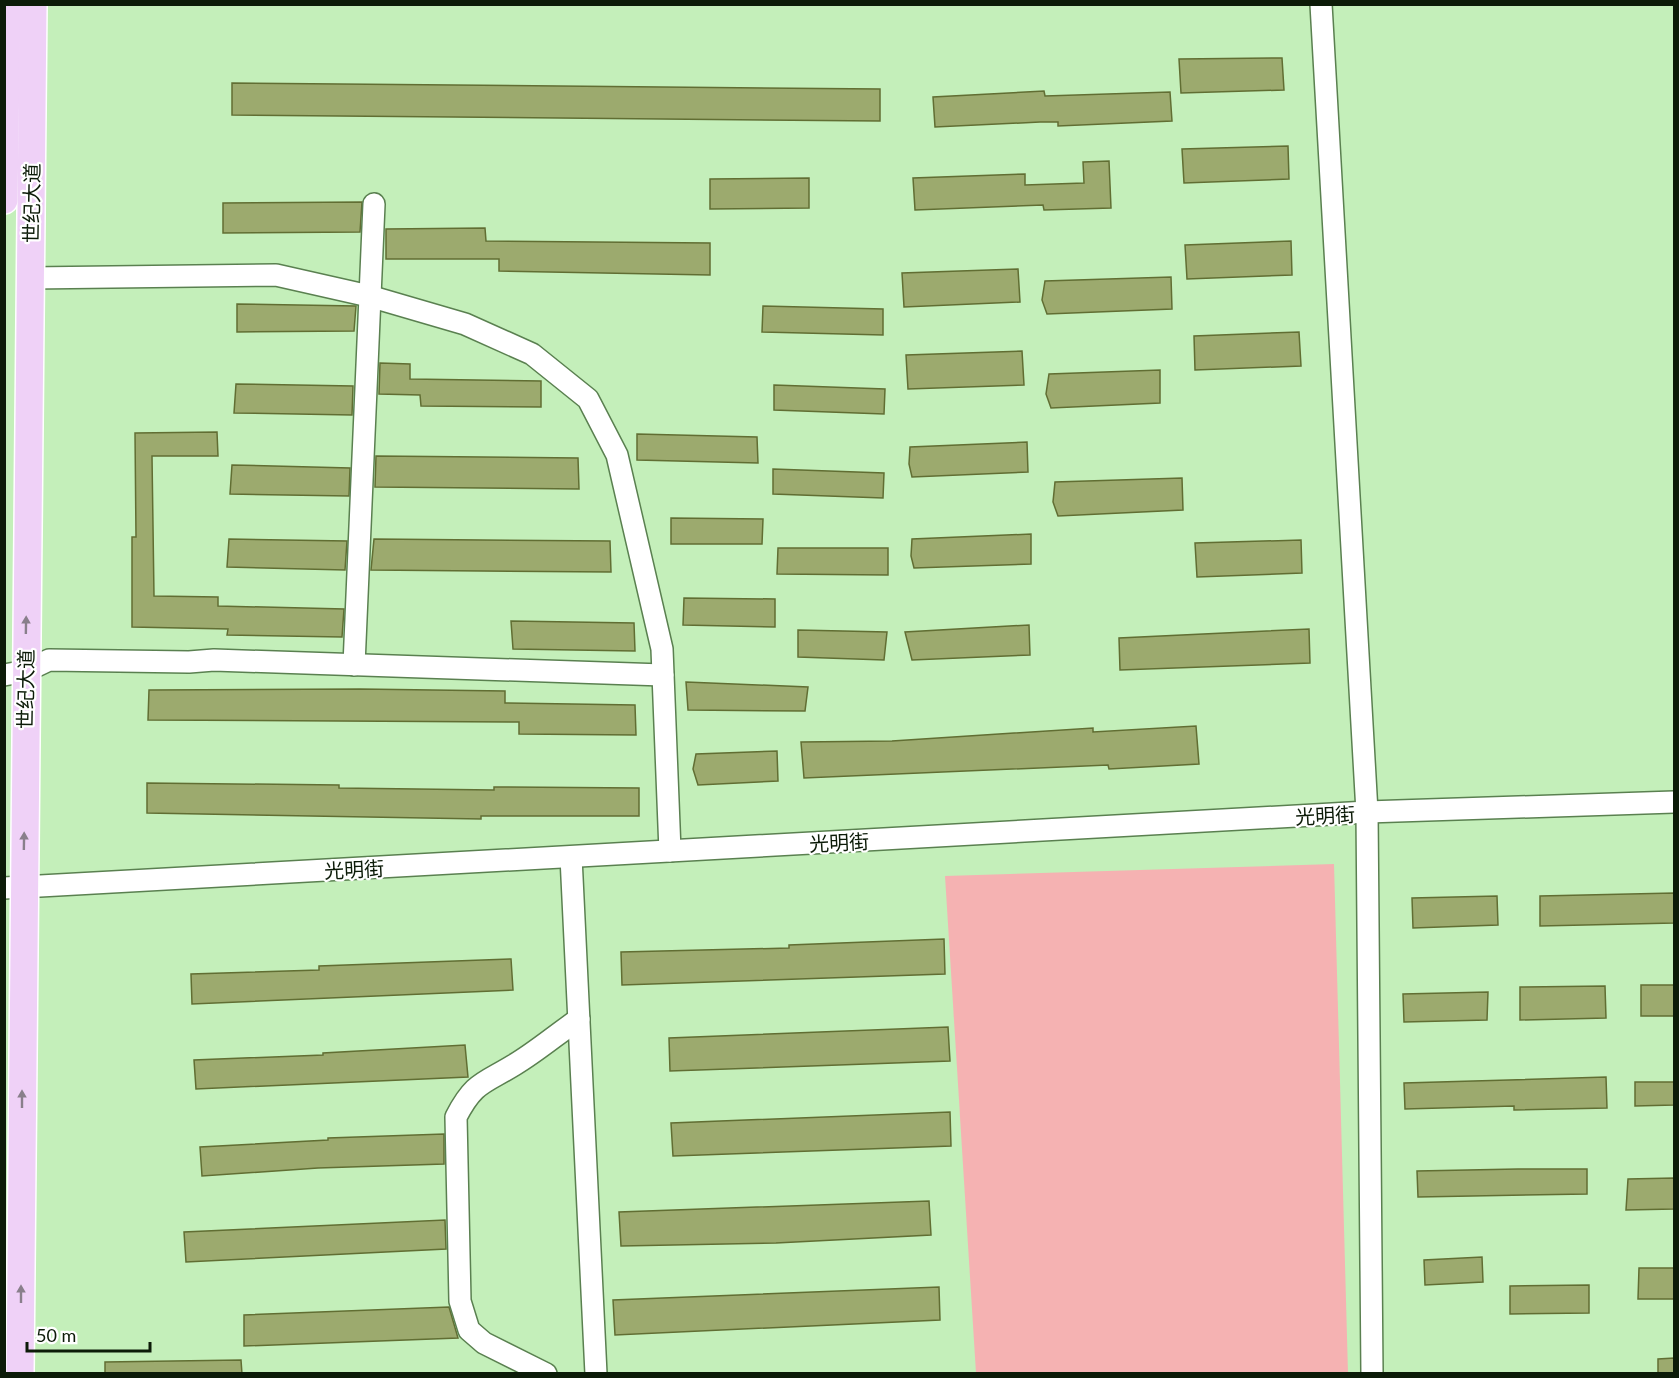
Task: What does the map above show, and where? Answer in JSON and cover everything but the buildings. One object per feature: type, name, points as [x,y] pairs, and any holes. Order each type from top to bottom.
[{"type":"main road","name":"世纪大道","points":[[4,201],[7,4]]},
{"type":"main road","name":"世纪大道","points":[[20,1374],[14,888],[15,673],[30,278],[33,4]]},
{"type":"street","points":[[1322,4],[1367,812],[1372,1374]]},
{"type":"street","points":[[354,665],[374,204]]},
{"type":"street","points":[[30,278],[276,275],[369,296],[465,324],[532,354],[588,399],[618,455],[662,648],[670,852]]},
{"type":"street","points":[[15,673],[49,660],[189,662],[214,660],[663,675]]},
{"type":"street","name":"光明街","points":[[14,888],[1367,812],[1674,802]]},
{"type":"street","points":[[571,857],[596,1374]]},
{"type":"street","points":[[546,1374],[484,1343],[469,1330],[460,1301],[456,1117],[467,1096],[481,1082],[514,1065],[579,1019]]},
{"type":"shaded area","points":[[1334,864],[1348,1373],[976,1373],[945,876]]}]
